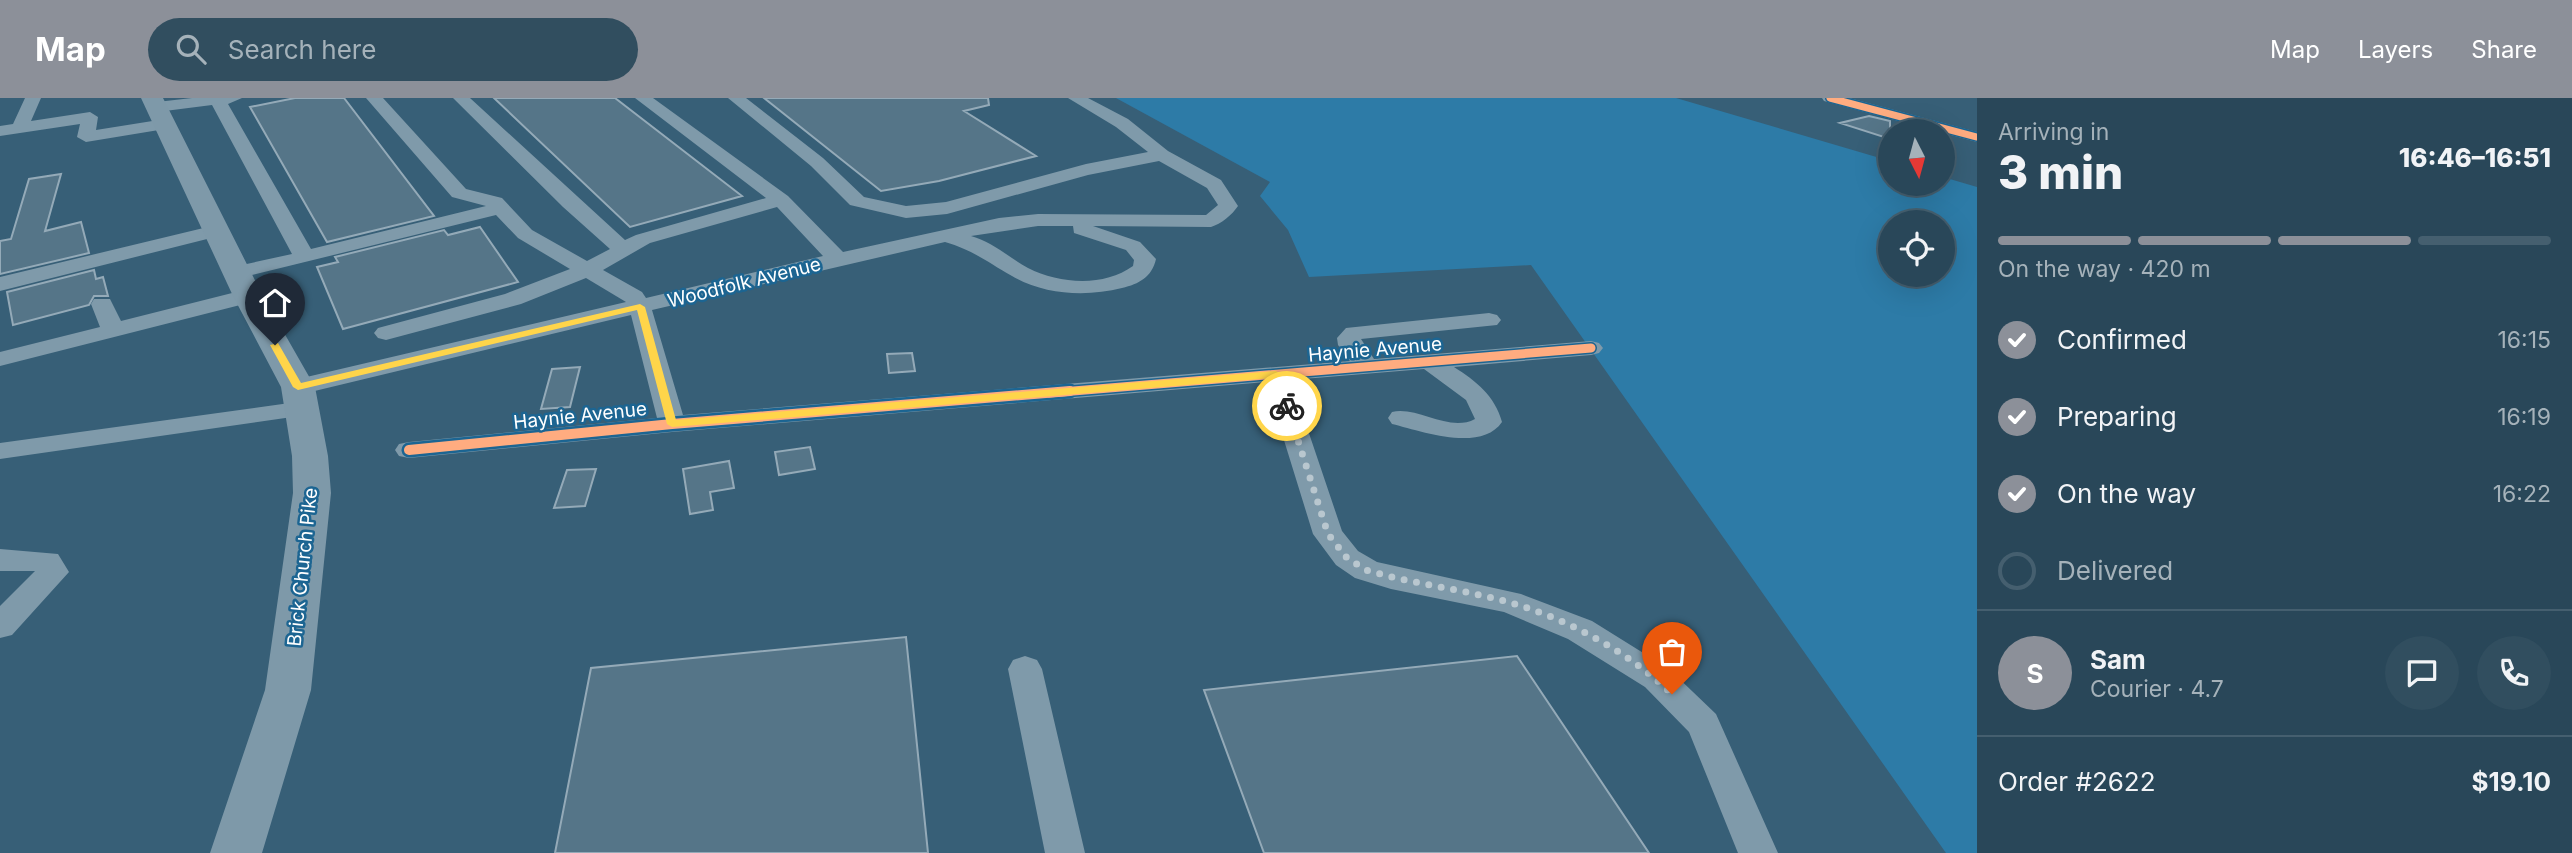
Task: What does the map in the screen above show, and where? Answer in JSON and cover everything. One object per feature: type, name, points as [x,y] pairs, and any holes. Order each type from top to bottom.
[{"type":"main road","name":"Brick Church Pike","points":[[158,110],[242,284],[301,398],[313,493],[288,691],[236,853]]},
{"type":"street","points":[[20,128],[33,98]]},
{"type":"street","points":[[374,98],[459,193],[495,202],[525,234],[634,297],[640,307],[672,424]]},
{"type":"street","points":[[461,98],[570,203],[624,250]]},
{"type":"street","points":[[643,98],[780,200],[838,259]]},
{"type":"street","points":[[736,98],[817,162],[858,201],[906,212],[947,208],[1086,170],[1163,155]]},
{"type":"street","points":[[1038,220],[1212,221],[1228,206],[1214,184],[1163,155],[1122,123],[1076,98]]},
{"type":"street","points":[[1830,98],[1977,137]]},
{"type":"street","points":[[0,131],[90,117],[86,137],[158,110],[226,99],[229,125],[305,257]]},
{"type":"street","points":[[386,333],[513,299],[587,270],[643,239],[780,200]]},
{"type":"street","points":[[0,359],[113,330],[242,284],[305,257],[501,208]]},
{"type":"street","points":[[945,235],[979,245],[1022,273],[1067,287],[1099,287],[1118,283],[1128,280],[1143,269],[1145,259],[1133,246],[1072,227],[1038,220]]},
{"type":"street","name":"Woodfolk Avenue","points":[[0,451],[301,398],[640,307],[838,259],[945,235],[1038,220]]},
{"type":"street","points":[[0,284],[216,231]]},
{"type":"street","points":[[102,304],[113,330]]},
{"type":"street","points":[[1368,367],[1350,345],[1349,338],[1354,332],[1489,320]]},
{"type":"street","points":[[0,340],[36,330],[38,349]]},
{"type":"street","name":"Haynie Avenue","points":[[409,450],[672,424],[1591,348]]},
{"type":"street","points":[[1401,418],[1460,430],[1471,430],[1489,422],[1488,412],[1476,397],[1430,362]]},
{"type":"street","points":[[1276,374],[1328,534],[1347,558],[1366,570],[1510,603],[1545,616],[1580,630],[1657,678],[1703,724],[1758,853]]},
{"type":"street","points":[[0,560],[47,561],[53,572],[0,626]]},
{"type":"street","points":[[1025,668],[1065,853]]},
{"type":"shaded area","points":[[1116,98],[1676,98],[1878,157],[1878,196],[1955,196],[1955,181],[1977,187],[1977,853],[1946,853],[1531,265],[1309,277],[1288,230],[1260,196],[1270,182]]},
{"type":"building","points":[[295,98],[344,98],[434,216],[327,242],[250,107]]},
{"type":"building","points":[[494,98],[615,98],[742,196],[630,227]]},
{"type":"building","points":[[764,98],[988,98],[989,105],[964,111],[1036,156],[939,181],[881,191]]},
{"type":"building","points":[[1869,116],[1882,119],[1878,119],[1878,135],[1840,123]]},
{"type":"building","points":[[61,174],[45,231],[81,222],[89,253],[0,274],[0,241],[11,239],[29,179]]},
{"type":"building","points":[[480,227],[518,282],[343,329],[317,267],[338,262],[335,257],[444,230],[448,235]]},
{"type":"building","points":[[94,270],[96,279],[103,277],[108,296],[94,296],[89,305],[13,325],[7,292]]},
{"type":"building","points":[[912,353],[915,371],[889,373],[887,354]]},
{"type":"building","points":[[580,367],[570,407],[541,409],[552,369]]},
{"type":"building","points":[[810,447],[815,469],[779,475],[775,452]]},
{"type":"building","points":[[729,461],[734,488],[710,492],[713,510],[690,514],[683,469]]},
{"type":"building","points":[[596,469],[585,506],[554,508],[567,470]]},
{"type":"building","points":[[906,637],[928,853],[555,853],[591,668]]},
{"type":"building","points":[[1517,656],[1649,853],[1264,853],[1204,690]]},
{"type":"cycle path","points":[[1830,98],[1977,137]]},
{"type":"cycle path","points":[[409,450],[672,424],[1591,348]]},
{"type":"way so far","points":[[1287,406],[1328,534],[1347,558],[1366,570],[1391,578],[1510,603],[1580,630],[1657,678],[1672,694]]},
{"type":"route","points":[[275,345],[298,387],[640,307],[672,424],[1276,374],[1287,406]]}]
